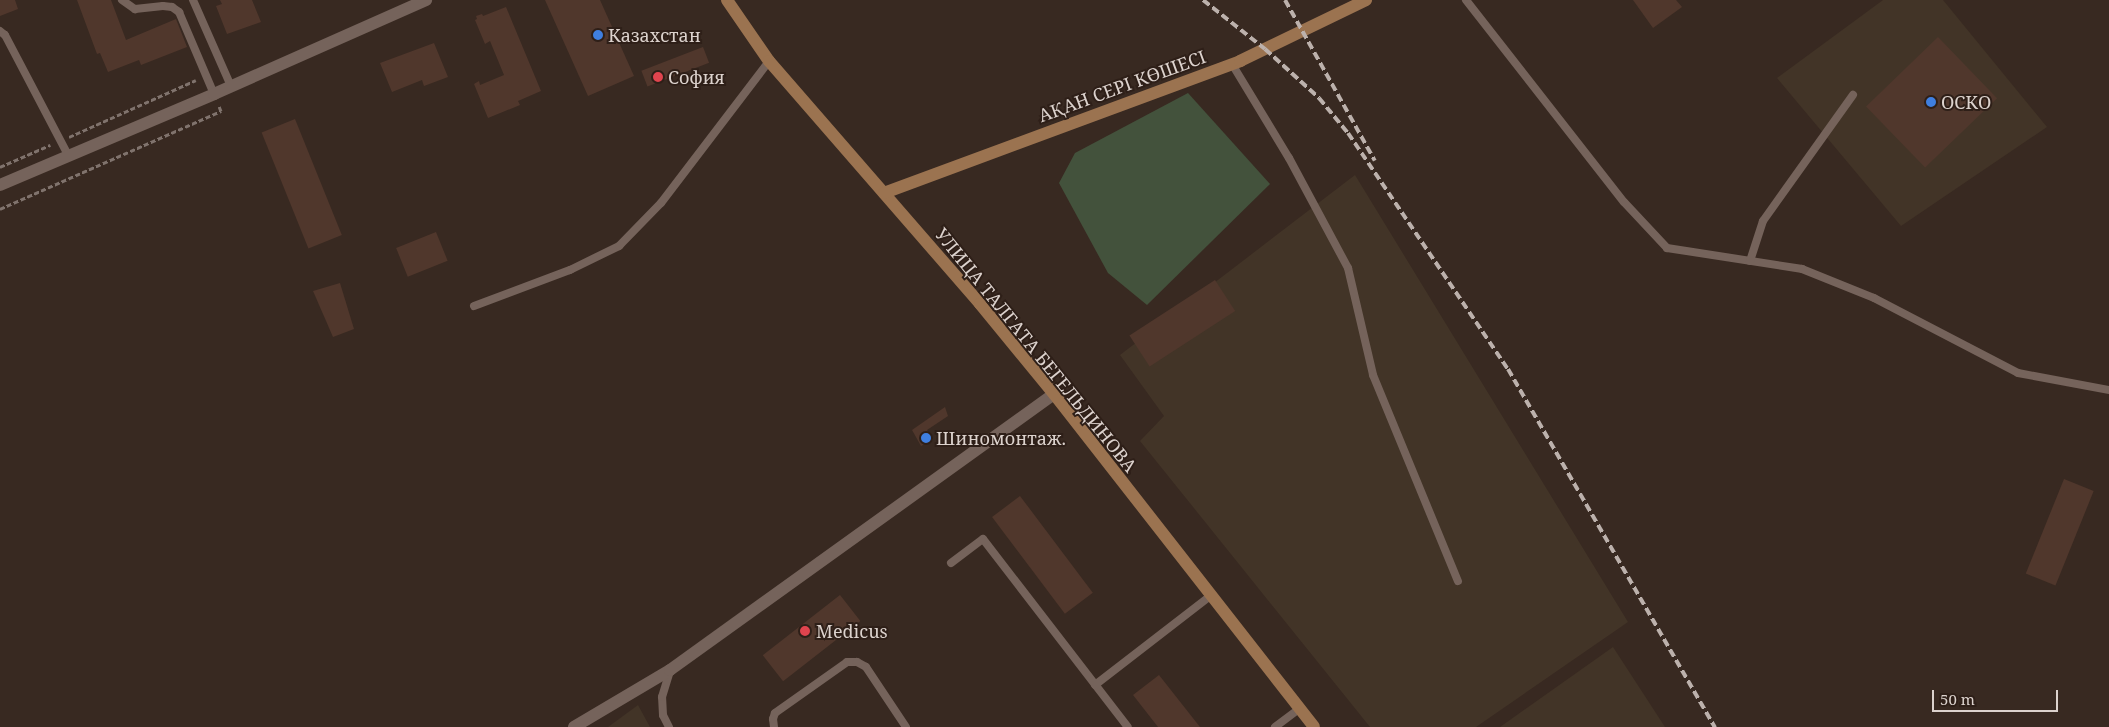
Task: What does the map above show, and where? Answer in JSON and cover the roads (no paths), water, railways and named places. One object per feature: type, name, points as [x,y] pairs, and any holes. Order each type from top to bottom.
[{"type":"street","points":[[0,185],[214,94],[426,0]]},
{"type":"street","name":"УЛИЦА ТАЛГАТА БЕГЕЛЬДИНОВА","points":[[726,0],[769,61],[884,193],[1054,394],[1314,727]]},
{"type":"street","name":"АҚАН СЕРІ КӨШЕСІ","points":[[884,193],[1232,64],[1366,0]]},
{"type":"street","points":[[574,727],[670,670],[1054,394]]},
{"type":"lane","points":[[122,0],[135,8],[163,6],[179,12],[214,94]]},
{"type":"lane","points":[[193,0],[232,86]]},
{"type":"lane","points":[[1466,0],[1624,202],[1667,248],[1802,269],[1874,298],[2018,373],[2109,390]]},
{"type":"lane","points":[[0,31],[5,35],[68,155]]},
{"type":"lane","points":[[474,306],[570,270],[619,246],[672,189],[769,61]]},
{"type":"lane","points":[[1232,64],[1289,158],[1348,268],[1373,375],[1458,581]]},
{"type":"lane","points":[[1750,261],[1763,221],[1853,95]]},
{"type":"lane","points":[[951,564],[982,539],[1128,727]]},
{"type":"lane","points":[[1095,685],[1210,596]]},
{"type":"lane","points":[[774,727],[772,719],[775,713],[847,662],[857,662],[866,667],[906,727]]},
{"type":"lane","points":[[669,727],[663,715],[662,697],[670,670]]},
{"type":"lane","points":[[1275,727],[1300,708]]},
{"type":"railway","points":[[1203,0],[1265,49],[1319,98],[1348,133],[1508,369],[1715,727]]},
{"type":"railway","points":[[1285,0],[1375,161]]},
{"type":"place","name":"Казахстан","points":[[598,35]]},
{"type":"place","name":"София","points":[[658,77]]},
{"type":"place","name":"ОСКО","points":[[1931,102]]},
{"type":"place","name":"Шиномонтаж.","points":[[926,438]]},
{"type":"place","name":"Medicus","points":[[805,631]]}]
